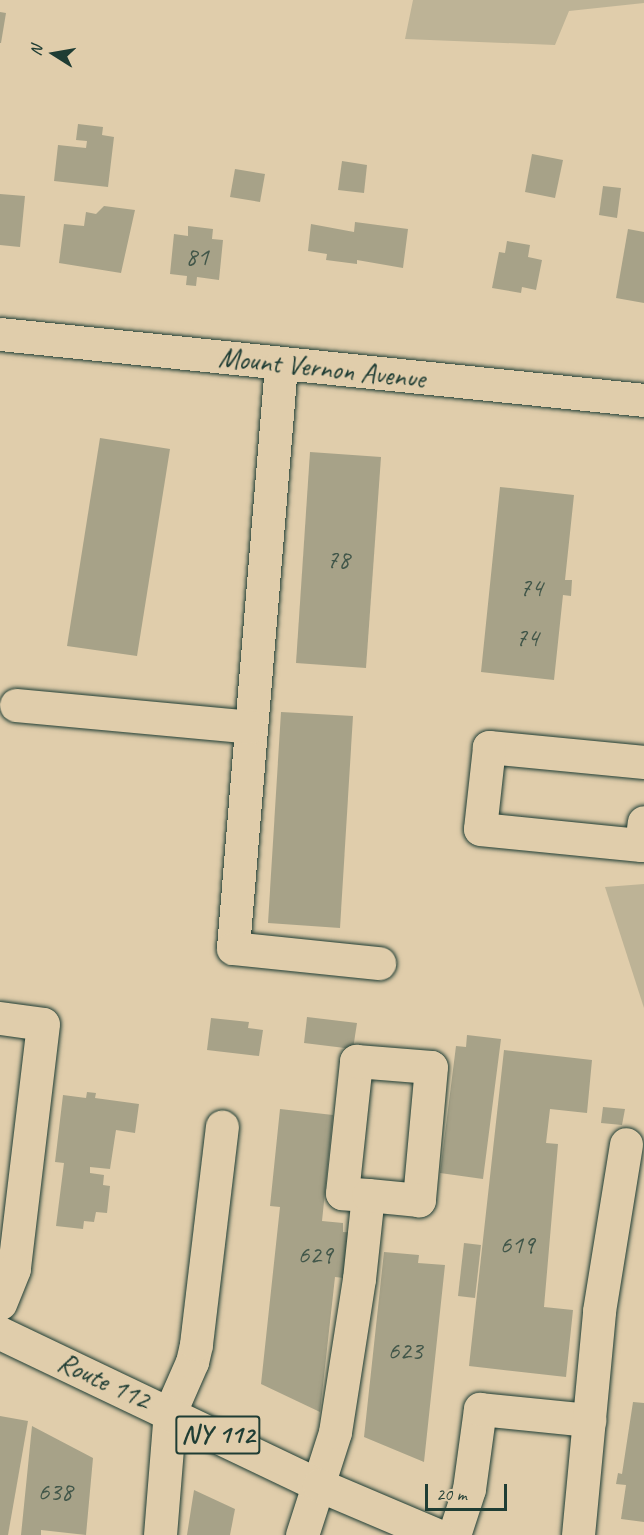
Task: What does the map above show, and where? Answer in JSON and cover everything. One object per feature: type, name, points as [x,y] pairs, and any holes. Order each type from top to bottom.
[{"type":"street","name":"Mount Vernon Avenue","points":[[0,334],[281,365],[644,400]]},
{"type":"street","points":[[281,365],[233,948],[378,963]]},
{"type":"street","points":[[16,705],[251,727]]},
{"type":"street","points":[[644,762],[489,747],[480,829],[641,845],[644,822]]},
{"type":"street","points":[[0,1018],[43,1024],[14,1269],[0,1303]]},
{"type":"street","points":[[356,1061],[431,1067],[419,1200],[368,1195],[342,1192],[356,1061]]},
{"type":"street","points":[[160,1535],[170,1412],[192,1362],[196,1344],[222,1127]]},
{"type":"street","points":[[578,1535],[599,1311],[626,1144]]},
{"type":"street","points":[[302,1535],[335,1432],[368,1195]]},
{"type":"street","name":"Route 112","points":[[0,1333],[170,1412],[319,1485],[435,1534]]},
{"type":"street","points":[[435,1534],[469,1489],[480,1409],[589,1420]]},
{"type":"shaded area","points":[[413,0],[644,0],[644,3],[569,11],[555,45],[405,39]]},
{"type":"shaded area","points":[[644,884],[644,1008],[605,887]]},
{"type":"building","points":[[0,12],[6,13],[1,43],[0,43]]},
{"type":"building","points":[[78,124],[103,127],[102,135],[114,137],[108,187],[54,181],[58,145],[86,148],[87,141],[76,140]]},
{"type":"building","points":[[532,154],[563,160],[555,198],[525,192]]},
{"type":"building","points":[[342,161],[367,165],[364,193],[338,190]]},
{"type":"building","points":[[235,169],[265,174],[260,202],[230,197]]},
{"type":"building","points":[[603,186],[621,188],[617,218],[599,215]]},
{"type":"building","points":[[0,194],[25,196],[20,247],[0,245]]},
{"type":"building","points":[[104,206],[135,210],[121,273],[59,263],[64,224],[84,226],[86,212],[96,214]]},
{"type":"building","points":[[355,222],[408,229],[403,268],[357,260],[357,264],[326,260],[327,254],[308,251],[311,224],[354,232]]},
{"type":"building","points":[[188,226],[213,229],[212,239],[223,240],[219,280],[197,277],[196,286],[186,285],[187,276],[170,274],[174,234],[188,236]]},
{"type":"building","points":[[628,229],[644,232],[644,303],[616,298]]},
{"type":"building","points":[[507,241],[530,245],[528,257],[542,260],[536,290],[522,287],[521,293],[492,288],[499,252],[505,253]]},
{"type":"building","points":[[100,438],[170,449],[137,656],[67,646]]},
{"type":"building","points":[[310,452],[381,457],[366,668],[296,663]]},
{"type":"building","points":[[500,487],[574,495],[565,580],[572,580],[571,596],[563,595],[554,680],[481,672]]},
{"type":"building","points":[[281,712],[353,716],[340,928],[268,923]]},
{"type":"building","points":[[307,1017],[357,1023],[353,1049],[304,1043]]},
{"type":"building","points":[[211,1018],[249,1022],[248,1028],[263,1030],[259,1056],[207,1050]]},
{"type":"building","points":[[467,1035],[501,1039],[483,1179],[440,1173],[456,1046],[466,1047]]},
{"type":"building","points":[[504,1050],[592,1060],[587,1113],[550,1109],[546,1143],[558,1144],[544,1307],[573,1310],[566,1377],[469,1366]]},
{"type":"building","points":[[87,1092],[96,1093],[95,1098],[139,1104],[135,1133],[116,1130],[110,1169],[90,1167],[90,1173],[104,1175],[103,1185],[110,1186],[107,1213],[96,1212],[94,1222],[84,1221],[83,1229],[56,1226],[64,1163],[55,1162],[63,1095],[86,1098]]},
{"type":"building","points":[[603,1107],[625,1109],[622,1125],[601,1123]]},
{"type":"building","points":[[280,1109],[333,1115],[322,1221],[343,1223],[343,1232],[358,1233],[353,1279],[335,1277],[320,1412],[261,1384],[280,1207],[270,1206]]},
{"type":"building","points":[[464,1243],[481,1245],[475,1298],[458,1296]]},
{"type":"building","points":[[384,1252],[419,1255],[418,1263],[445,1265],[424,1462],[364,1437]]},
{"type":"building","points":[[633,1402],[644,1403],[644,1522],[621,1519],[626,1485],[616,1484],[618,1473],[622,1474]]},
{"type":"building","points":[[0,1416],[28,1421],[8,1535],[0,1535]]},
{"type":"building","points":[[32,1426],[93,1458],[86,1535],[41,1530],[41,1535],[21,1535]]},
{"type":"building","points":[[194,1490],[235,1509],[230,1535],[187,1535]]}]
